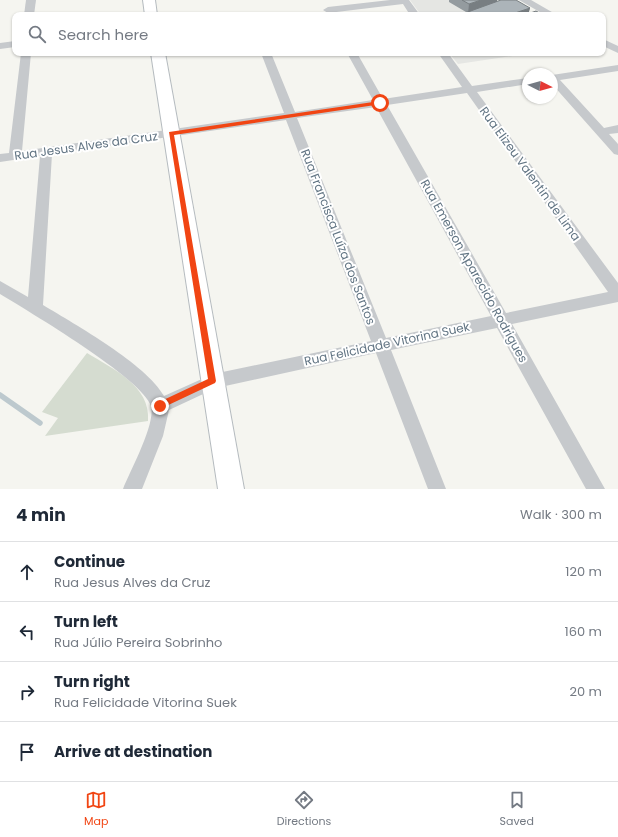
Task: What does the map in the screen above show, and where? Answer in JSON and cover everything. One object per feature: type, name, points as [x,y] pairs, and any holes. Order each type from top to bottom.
[{"type":"main road","points":[[149,0],[151,12]]},
{"type":"main road","points":[[158,56],[231,489]]},
{"type":"street","points":[[30,12],[31,0]]},
{"type":"street","points":[[524,0],[546,12]]},
{"type":"street","points":[[327,9],[405,1],[413,12]]},
{"type":"street","points":[[0,46],[12,44]]},
{"type":"street","points":[[606,44],[618,50]]},
{"type":"street","points":[[15,156],[26,56]]},
{"type":"street","name":"Rua Francisca Luíza dos Santos","points":[[267,56],[437,489]]},
{"type":"street","name":"Rua Emerson Aparecido Rodrigues","points":[[354,56],[596,489]]},
{"type":"street","name":"Rua Elizeu Valentin de Lima","points":[[445,56],[618,295]]},
{"type":"street","points":[[558,77],[618,68]]},
{"type":"street","name":"Rua Jesus Alves da Cruz","points":[[0,158],[522,82]]},
{"type":"street","points":[[558,85],[618,151]]},
{"type":"street","points":[[601,132],[618,129]]},
{"type":"street","points":[[35,309],[46,151]]},
{"type":"street","points":[[0,288],[134,373],[155,395],[160,406],[158,423],[152,442],[132,489]]},
{"type":"street","name":"Rua Felicidade Vitorina Suek","points":[[160,406],[213,381],[618,295]]},
{"type":"shaded area","points":[[410,0],[508,0],[530,12],[419,12]]},
{"type":"shaded area","points":[[451,56],[513,56],[458,64]]},
{"type":"shaded area","points":[[87,353],[119,372],[137,388],[147,409],[148,421],[45,436],[58,418],[42,412]]},
{"type":"building","points":[[462,0],[481,0],[469,4]]},
{"type":"building","points":[[501,0],[516,0],[530,8],[518,12],[468,12]]},
{"type":"waterway","points":[[0,395],[40,423]]},
{"type":"route","points":[[160,406],[213,381],[171,134],[380,103]]}]
